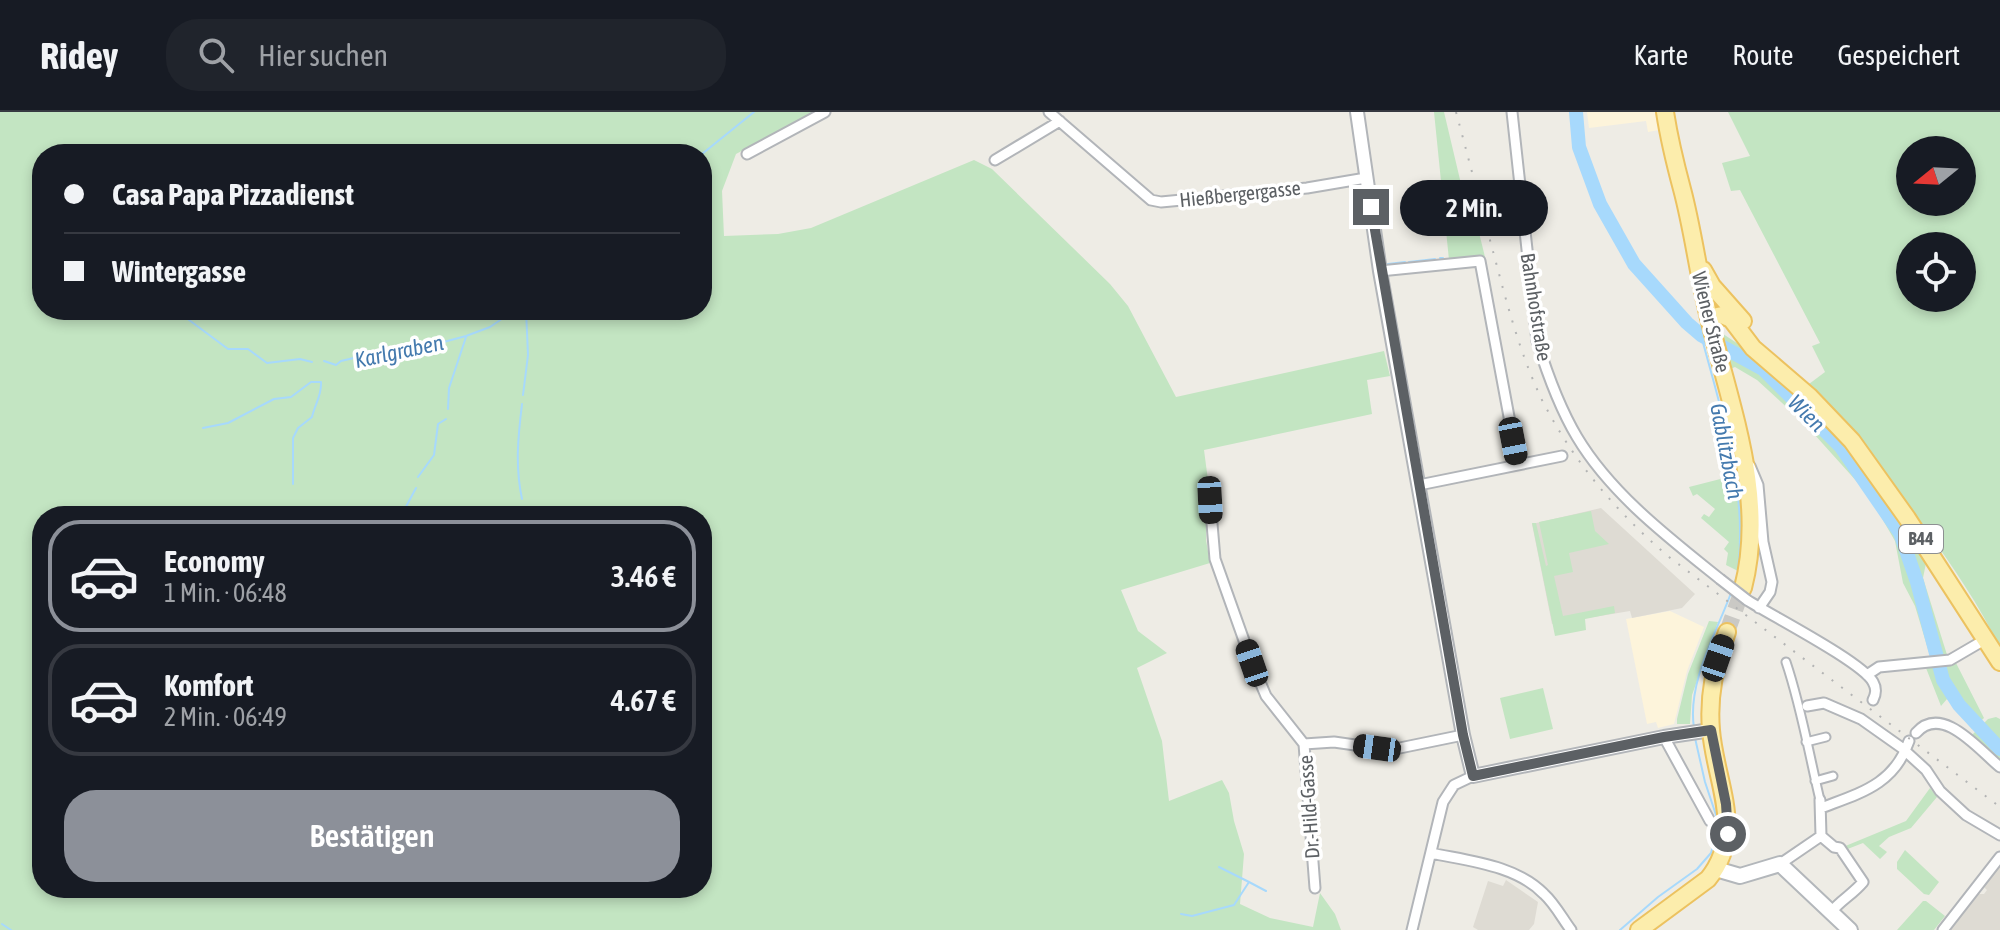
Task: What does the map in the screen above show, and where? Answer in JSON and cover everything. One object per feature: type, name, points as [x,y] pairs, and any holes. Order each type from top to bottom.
[{"type":"main road","name":"Wiener Straße","points":[[1665,112],[1673,163],[1682,188]]},
{"type":"main road","name":"Wiener Straße","points":[[1672,112],[1693,247],[1749,490],[1750,553],[1745,594]]},
{"type":"main road","points":[[1693,247],[1710,283],[1730,306]]},
{"type":"main road","points":[[1708,317],[1719,303],[1730,306]]},
{"type":"main road","name":"B44","points":[[1730,306],[1772,363]]},
{"type":"main road","name":"B44","points":[[1708,317],[1728,316],[1747,343],[1772,363],[1852,441],[1907,518],[2000,662]]},
{"type":"main road","points":[[1639,930],[1703,883],[1716,869],[1727,840],[1728,819],[1698,731],[1727,632]]},
{"type":"main road","points":[[1716,869],[1740,876],[1780,864],[1850,930]]},
{"type":"street","points":[[747,154],[825,112]]},
{"type":"street","name":"Hießbergergasse","points":[[1049,112],[1151,200],[1161,202],[1307,188],[1366,178]]},
{"type":"street","points":[[1357,112],[1380,271],[1463,735],[1473,776]]},
{"type":"street","name":"Bahnhofstraße","points":[[1512,112],[1537,341],[1546,372],[1577,437],[1609,479],[1654,525],[1759,608]]},
{"type":"street","points":[[995,160],[1060,121]]},
{"type":"street","points":[[1380,271],[1480,261],[1518,465]]},
{"type":"street","name":"Wiener Straße","points":[[1743,455],[1758,485],[1763,542],[1772,582],[1770,592],[1759,608]]},
{"type":"street","points":[[1419,485],[1562,456]]},
{"type":"street","points":[[1210,500],[1215,559],[1252,663],[1266,696],[1304,744]]},
{"type":"street","points":[[1759,608],[1867,675],[1876,690],[1873,700]]},
{"type":"street","points":[[1867,675],[1879,667],[1950,660],[1986,639]]},
{"type":"street","points":[[1789,666],[1820,804],[1821,836],[1840,848],[1863,882],[1831,912]]},
{"type":"street","points":[[1785,692],[1793,682]]},
{"type":"street","points":[[1799,711],[1824,703],[1864,714],[1908,746],[1940,791],[1966,815],[2000,835]]},
{"type":"street","points":[[1820,804],[1876,786],[1919,729],[1936,722],[1955,726],[2000,767]]},
{"type":"street","points":[[1412,930],[1439,814],[1447,793],[1457,782],[1473,776],[1698,731]]},
{"type":"street","name":"Dr.-Hild-Gasse","points":[[1315,888],[1304,744],[1334,742],[1390,750],[1463,735]]},
{"type":"street","points":[[1664,737],[1710,821]]},
{"type":"street","points":[[1798,751],[1826,737]]},
{"type":"street","points":[[1804,778],[1833,776]]},
{"type":"street","points":[[1780,864],[1821,836]]},
{"type":"street","points":[[1431,853],[1486,864],[1522,878],[1546,895],[1571,930]]},
{"type":"street","points":[[1943,930],[2000,857]]},
{"type":"shaded area","points":[[1587,112],[1655,112],[1659,130],[1648,132],[1646,121],[1589,128]]},
{"type":"shaded area","points":[[1601,508],[1695,594],[1682,608],[1632,618],[1630,611],[1552,624],[1532,524]]},
{"type":"shaded area","points":[[1670,611],[1704,627],[1687,671],[1674,724],[1658,728],[1656,722],[1647,724],[1626,619]]},
{"type":"shaded area","points":[[2000,865],[2000,930],[1949,930],[1978,894],[1984,894],[1987,890],[1984,887]]},
{"type":"shaded area","points":[[1506,880],[1538,902],[1534,924],[1529,930],[1478,930],[1473,927],[1488,881],[1503,886]]},
{"type":"green space","points":[[0,112],[814,112],[736,154],[722,191],[724,236],[778,234],[811,228],[974,160],[992,169],[1110,284],[1128,306],[1176,397],[1384,351],[1390,376],[1367,380],[1372,414],[1204,450],[1211,503],[1207,499],[1206,540],[1210,563],[1121,590],[1138,631],[1167,653],[1137,668],[1162,741],[1169,801],[1222,780],[1229,793],[1244,854],[1240,904],[1270,918],[1313,927],[1320,893],[1335,914],[1341,930],[0,930]]},
{"type":"green space","points":[[1434,112],[1444,112],[1462,188],[1468,188],[1485,257],[1449,260]]},
{"type":"green space","points":[[1728,112],[2000,112],[2000,648],[1966,587],[1898,490],[1856,435],[1809,384],[1825,372],[1812,346],[1820,343],[1740,190],[1731,191],[1722,163],[1750,156]]},
{"type":"green space","points":[[1720,332],[1749,351],[1750,357],[1798,394],[1822,418],[1885,497],[1912,551],[1916,549],[1926,563],[1923,578],[1948,658],[1931,659],[1915,606],[1903,583],[1895,541],[1868,494],[1805,424],[1757,380],[1735,367],[1730,369]]},
{"type":"green space","points":[[1736,475],[1742,523],[1738,571],[1726,565],[1728,553],[1724,549],[1729,542],[1701,518],[1704,514],[1709,517],[1715,509],[1697,494],[1693,496],[1689,487]]},
{"type":"green space","points":[[1591,511],[1595,531],[1609,544],[1569,553],[1573,572],[1554,576],[1563,616],[1614,606],[1615,613],[1585,619],[1586,630],[1555,636],[1532,523],[1536,523],[1546,566],[1539,522]]},
{"type":"green space","points":[[1709,621],[1718,622],[1692,695],[1690,724],[1677,724],[1688,674]]},
{"type":"green space","points":[[1956,663],[1984,718],[1972,729],[1947,699],[1941,706],[1926,668]]},
{"type":"green space","points":[[1543,688],[1553,729],[1510,739],[1500,698]]},
{"type":"green space","points":[[1988,719],[2000,719],[2000,763],[1969,738]]},
{"type":"green space","points":[[1930,788],[1937,797],[1911,828],[1889,837],[1879,846],[1887,852],[1880,859],[1863,843],[1845,850],[1843,847],[1906,821]]},
{"type":"green space","points":[[1905,850],[1939,882],[1929,895],[1897,869],[1897,862]]},
{"type":"green space","points":[[1923,901],[1945,916],[1934,930],[1897,930]]},
{"type":"waterway","name":"Karlgraben","points":[[712,146],[754,112]]},
{"type":"waterway","name":"Wien","points":[[1576,112],[1579,147],[1600,204],[1634,264],[1687,323],[1701,335],[1763,369],[1841,447],[1900,533],[1917,582],[1943,680],[1959,705],[2000,749]]},
{"type":"waterway","points":[[1409,262],[1435,259]]},
{"type":"waterway","points":[[1388,264],[1405,262]]},
{"type":"waterway","name":"Karlgraben","points":[[189,320],[228,349],[248,349],[267,363],[300,359],[312,362]]},
{"type":"waterway","name":"Karlgraben","points":[[324,361],[336,365],[341,361],[392,349],[425,347],[466,336],[500,320]]},
{"type":"waterway","points":[[523,395],[528,355],[526,320]]},
{"type":"waterway","name":"Gablitzbach","points":[[1701,335],[1736,480],[1740,539],[1738,569]]},
{"type":"waterway","points":[[448,409],[449,388],[466,337]]},
{"type":"waterway","points":[[203,428],[228,423],[274,399],[291,397],[311,382],[321,382],[312,417],[298,428],[293,438],[293,484]]},
{"type":"waterway","points":[[522,404],[518,463],[522,499]]},
{"type":"waterway","points":[[418,477],[434,455],[438,424],[446,419]]},
{"type":"waterway","points":[[406,506],[416,488]]},
{"type":"waterway","name":"Gablitzbach","points":[[1733,587],[1737,576]]},
{"type":"waterway","name":"Gablitzbach","points":[[1694,728],[1693,711],[1699,676],[1731,593]]},
{"type":"waterway","name":"Gablitzbach","points":[[1620,930],[1697,869],[1711,853],[1716,837],[1716,815],[1695,738]]},
{"type":"waterway","points":[[1219,867],[1249,882]]},
{"type":"waterway","points":[[1181,914],[1192,916],[1234,905],[1249,882],[1266,891]]},
{"type":"waterway","points":[[2,924],[11,930]]},
{"type":"tunnel","points":[[1727,632],[1743,588]]},
{"type":"railway","points":[[1456,112],[1504,292],[1527,365],[1554,422],[1582,465],[1614,504],[1669,557],[2000,807]]},
{"type":"route","points":[[1371,207],[1463,735],[1473,776],[1574,754],[1711,730],[1726,804],[1728,834]]}]
